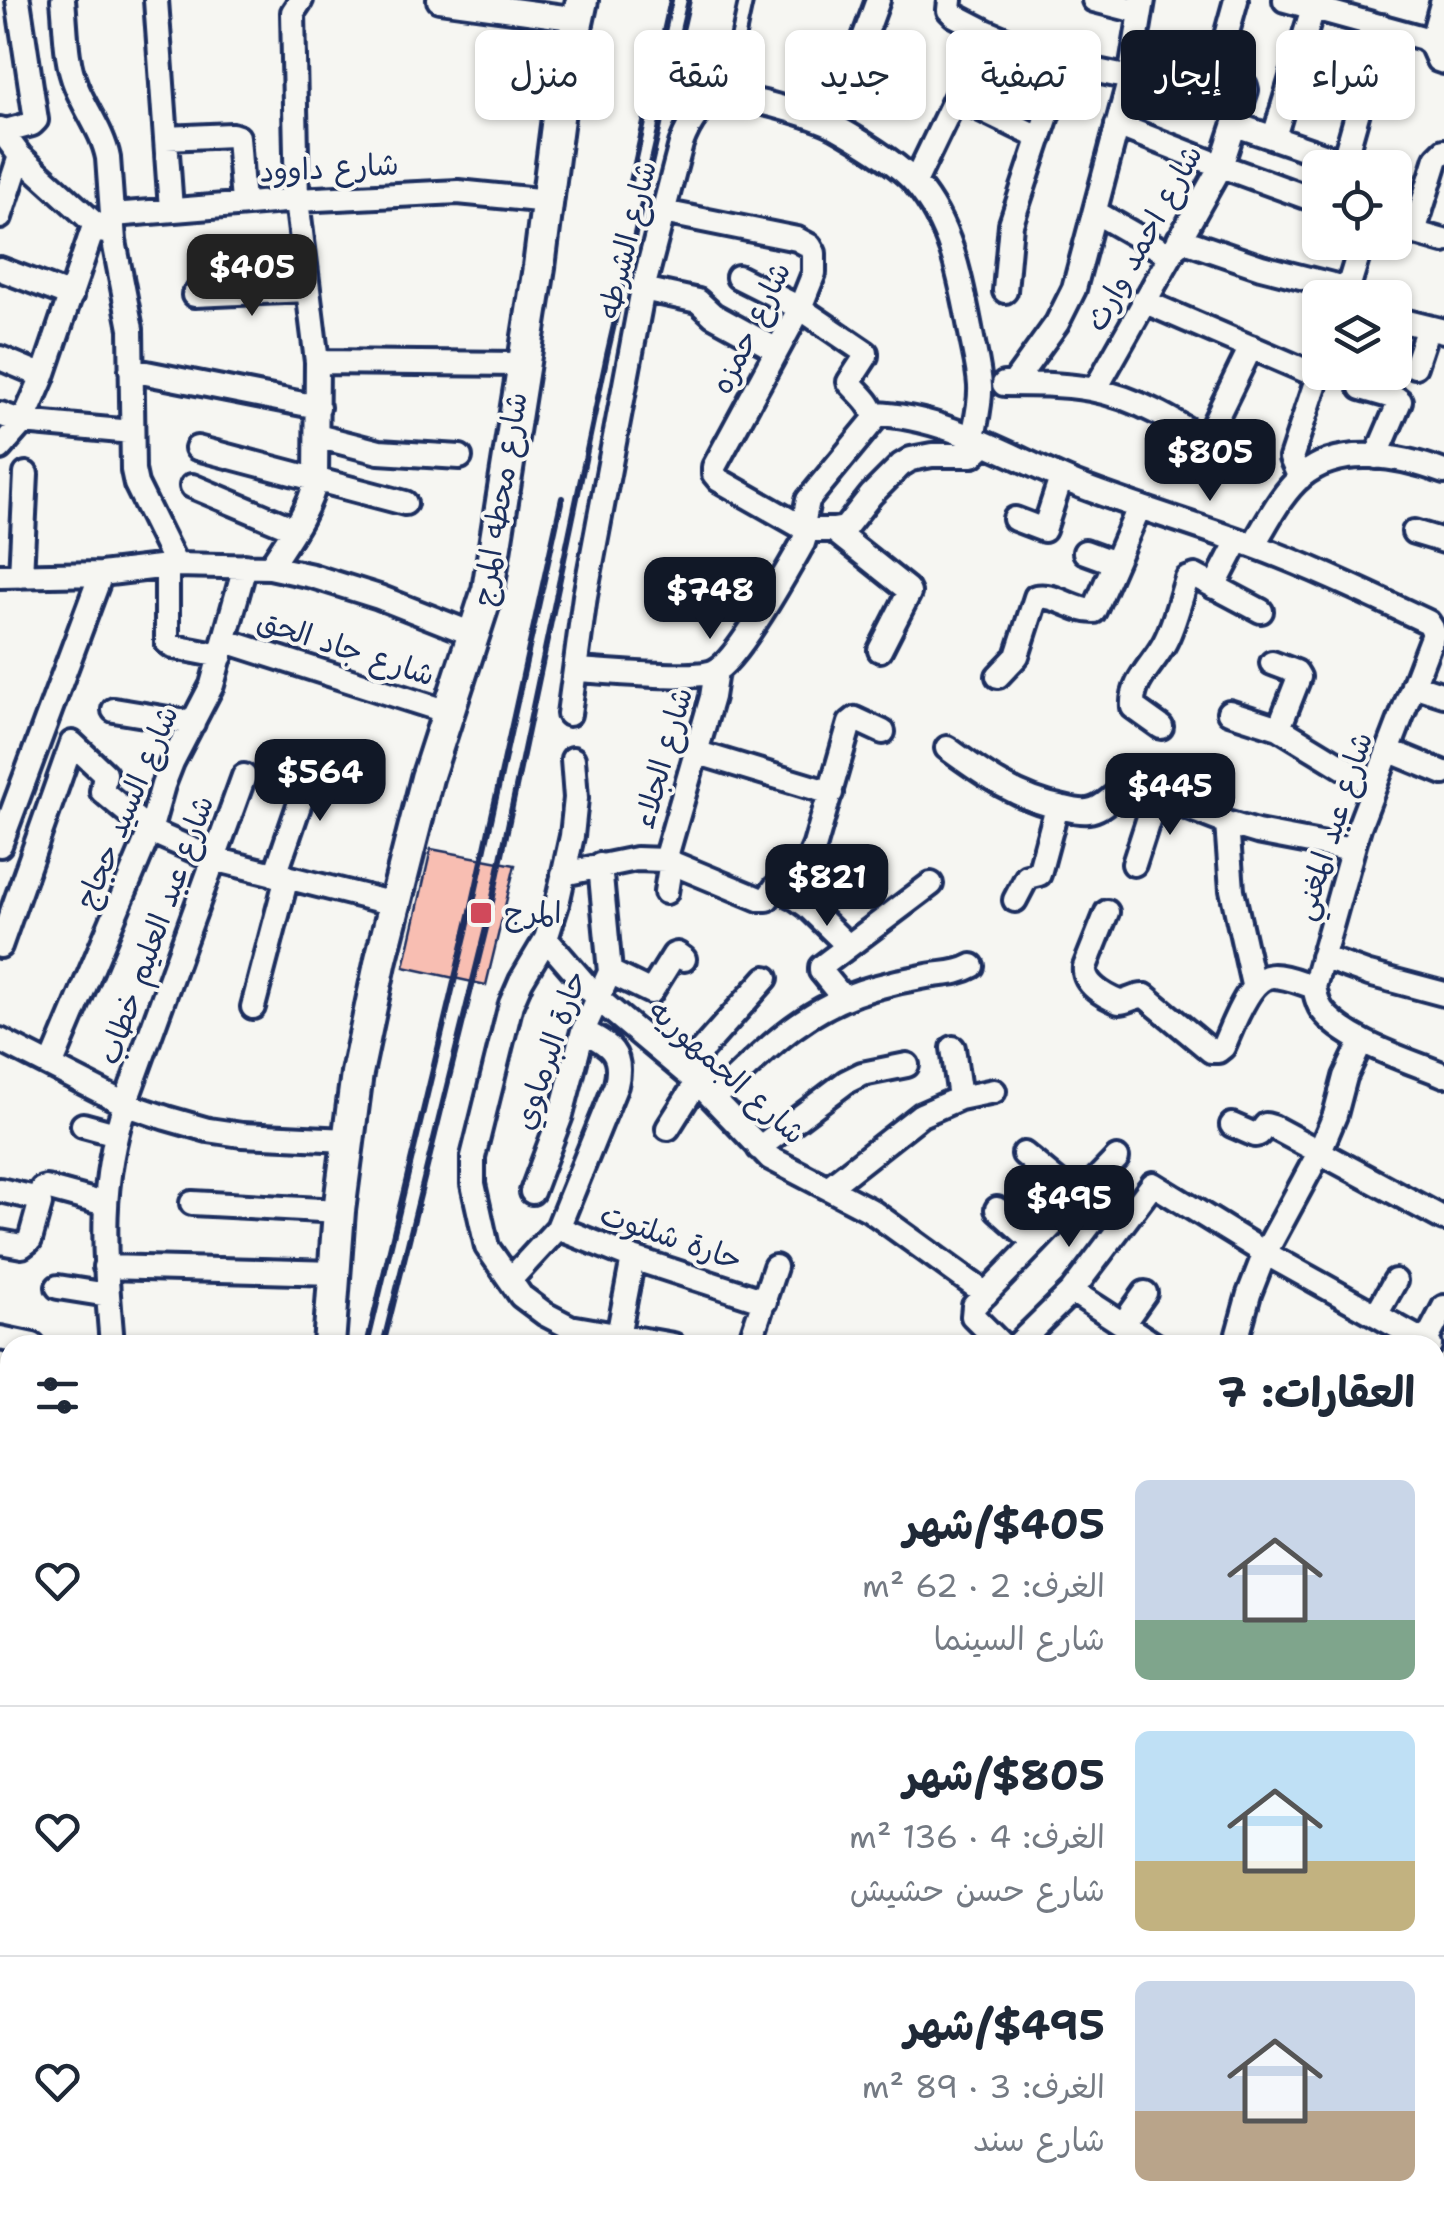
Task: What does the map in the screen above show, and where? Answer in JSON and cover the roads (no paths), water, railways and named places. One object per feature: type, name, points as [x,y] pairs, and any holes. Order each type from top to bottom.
[{"type":"main road","name":"شارع محطه المرج","points":[[330,1335],[339,1211],[357,1073],[394,904],[427,778],[488,590],[560,102],[580,9]]},
{"type":"street","points":[[18,0],[36,120],[1,130],[20,156],[104,219],[114,241],[130,329],[133,470],[171,566]]},
{"type":"street","points":[[0,448],[23,422],[104,219],[106,145],[75,84],[63,0]]},
{"type":"street","points":[[156,0],[171,209]]},
{"type":"street","points":[[270,567],[312,496],[316,480],[317,362],[297,200],[294,12],[301,0]]},
{"type":"street","points":[[439,0],[580,9]]},
{"type":"street","points":[[832,125],[878,0]]},
{"type":"street","points":[[950,0],[949,10],[954,15],[984,30]]},
{"type":"street","points":[[1094,0],[1142,6]]},
{"type":"street","points":[[1227,30],[1236,0]]},
{"type":"street","points":[[1285,0],[1313,8],[1343,8],[1382,26],[1423,38],[1438,53]]},
{"type":"street","points":[[1438,53],[1443,0]]},
{"type":"street","points":[[1274,137],[1313,8]]},
{"type":"street","points":[[1355,150],[1382,26]]},
{"type":"street","points":[[765,103],[832,125],[915,182],[940,222],[954,256],[980,384],[979,441],[974,455],[932,455],[910,460],[871,495],[845,528],[806,530]]},
{"type":"street","points":[[1013,384],[1066,306],[1080,270],[1121,113]]},
{"type":"street","points":[[915,182],[946,118]]},
{"type":"street","name":"شارع الشرطه","points":[[570,714],[590,564],[643,289],[692,120]]},
{"type":"street","points":[[1003,120],[1040,138]]},
{"type":"street","points":[[1005,291],[1011,224],[1046,120]]},
{"type":"street","name":"شارع احمد وارث","points":[[1095,390],[1220,166],[1238,120]]},
{"type":"street","points":[[1118,125],[1302,196]]},
{"type":"street","points":[[1236,125],[1312,150]]},
{"type":"street","points":[[166,138],[238,137],[243,204]]},
{"type":"street","points":[[1412,213],[1437,158],[1444,151]]},
{"type":"street","points":[[0,217],[20,156]]},
{"type":"street","name":"شارع داوود","points":[[104,219],[171,209],[458,192],[548,201]]},
{"type":"street","name":"شارع حمزه","points":[[663,212],[797,239],[814,253],[814,273],[800,308],[714,467],[719,480],[806,530]]},
{"type":"street","points":[[1095,212],[1174,247],[1302,280]]},
{"type":"street","points":[[1412,231],[1444,241]]},
{"type":"street","points":[[1,273],[71,296]]},
{"type":"street","points":[[738,276],[800,308],[866,353],[849,382],[875,414]]},
{"type":"street","points":[[643,289],[698,301],[713,315],[777,350]]},
{"type":"street","points":[[194,295],[308,290]]},
{"type":"street","points":[[1143,301],[1302,367]]},
{"type":"street","points":[[1415,366],[1436,329]]},
{"type":"street","points":[[980,384],[1095,390],[1158,412],[1214,447],[1250,347]]},
{"type":"street","points":[[0,358],[43,376]]},
{"type":"street","points":[[317,362],[522,364]]},
{"type":"street","points":[[132,370],[318,407]]},
{"type":"street","points":[[1300,478],[1291,458],[1313,390]]},
{"type":"street","points":[[1368,390],[1398,398],[1400,402],[1376,457]]},
{"type":"street","points":[[0,414],[23,422],[132,432]]},
{"type":"street","name":"شارع الجلاء","points":[[575,670],[695,675],[725,665],[803,544],[808,500],[875,414]]},
{"type":"street","name":"شارع عبد المغني","points":[[875,414],[900,414],[979,441],[1061,478],[1329,576],[1428,622],[1433,634],[1352,850],[1314,987]]},
{"type":"street","points":[[317,436],[379,452],[460,457]]},
{"type":"street","points":[[198,448],[405,503]]},
{"type":"street","points":[[1214,588],[1300,478],[1324,461],[1376,457],[1444,472]]},
{"type":"street","points":[[26,474],[10,576],[101,574],[171,566],[270,567],[379,596],[475,635]]},
{"type":"street","points":[[1015,519],[1044,530],[1061,478]]},
{"type":"street","points":[[192,486],[294,530]]},
{"type":"street","points":[[998,676],[1017,656],[1036,597],[1044,595],[1086,611],[1094,610],[1139,508]]},
{"type":"street","points":[[833,530],[908,588],[880,650]]},
{"type":"street","points":[[1414,532],[1444,542]]},
{"type":"street","points":[[1085,552],[1115,563]]},
{"type":"street","name":"شارع جاد الحق","points":[[171,566],[167,642],[174,647],[223,648],[448,712]]},
{"type":"street","name":"شارع السيد حجاج","points":[[51,1066],[150,831],[163,786],[212,685],[246,566]]},
{"type":"street","points":[[0,845],[101,574]]},
{"type":"street","points":[[1161,727],[1133,708],[1133,698],[1168,636],[1187,579],[1195,576],[1261,611]]},
{"type":"street","points":[[1272,663],[1296,672],[1299,677],[1278,728]]},
{"type":"street","name":"شارع الجلاء","points":[[666,892],[668,861],[716,671]]},
{"type":"street","points":[[1412,686],[1444,694]]},
{"type":"street","points":[[114,710],[193,723]]},
{"type":"street","points":[[1229,712],[1278,728],[1374,786]]},
{"type":"street","points":[[794,897],[815,844],[850,723],[860,720],[884,732]]},
{"type":"street","points":[[0,946],[72,744],[105,774],[102,791],[150,831],[214,859],[394,904]]},
{"type":"street","points":[[947,748],[999,785],[1057,807],[1093,810],[1126,788],[1135,787],[1257,832],[1352,850]]},
{"type":"street","points":[[1388,750],[1444,773]]},
{"type":"street","points":[[695,752],[830,794]]},
{"type":"street","points":[[253,1007],[281,876],[316,756]]},
{"type":"street","points":[[563,1335],[545,1314],[520,1296],[487,1247],[472,1184],[472,1157],[511,1004],[546,939],[557,904],[572,836],[576,798],[574,759]]},
{"type":"street","name":"شارع عبد العليم خطاب","points":[[111,1335],[105,1204],[116,1134],[244,776]]},
{"type":"street","points":[[1134,864],[1156,796]]},
{"type":"street","points":[[1015,900],[1026,878],[1039,874],[1057,807]]},
{"type":"street","points":[[1227,823],[1232,890],[1253,986]]},
{"type":"street","points":[[563,874],[636,859],[668,861],[760,900],[780,887],[807,906],[848,946]]},
{"type":"street","name":"حارة البرماوي","points":[[532,1192],[561,1115],[583,1030],[610,972],[600,865]]},
{"type":"street","points":[[843,998],[820,969],[931,884]]},
{"type":"street","points":[[1108,912],[1085,966],[1087,980],[1119,1002],[1146,996],[1205,1048],[1218,1051],[1223,1047],[1253,986],[1274,976],[1314,987],[1326,1015],[1362,1042],[1444,1075]]},
{"type":"street","name":"شارع الجمهوريه","points":[[546,939],[598,999],[715,1098],[760,1148],[784,1167],[870,1210],[986,1294]]},
{"type":"street","points":[[610,972],[652,992],[674,955],[684,959]]},
{"type":"street","points":[[1322,957],[1444,994]]},
{"type":"street","points":[[715,1098],[807,1016],[872,988],[962,972],[972,966]]},
{"type":"street","points":[[668,1128],[690,1076],[766,978]]},
{"type":"street","points":[[510,1280],[558,1228],[619,1074],[614,1052],[583,1030]]},
{"type":"street","points":[[0,1040],[125,1104],[208,1130],[347,1140]]},
{"type":"street","points":[[1238,1335],[1264,1253],[1319,1153],[1344,1078],[1362,1042]]},
{"type":"street","points":[[953,1048],[960,1098]]},
{"type":"street","points":[[760,1148],[846,1082],[862,1074],[907,1064]]},
{"type":"street","points":[[828,1188],[921,1115],[960,1098],[994,1091]]},
{"type":"street","points":[[83,1125],[116,1134]]},
{"type":"street","points":[[1232,1125],[1256,1135],[1266,1125],[1444,1219]]},
{"type":"street","points":[[1024,1154],[1078,1199]]},
{"type":"street","points":[[992,1335],[973,1316],[973,1308],[1117,1158]]},
{"type":"street","points":[[1027,1335],[1072,1291],[1153,1184],[1264,1253],[1413,1335]]},
{"type":"street","points":[[0,1242],[22,1246],[30,1240],[42,1189],[105,1204]]},
{"type":"street","points":[[0,1190],[38,1198]]},
{"type":"street","points":[[192,1203],[339,1211]]},
{"type":"street","points":[[997,1208],[1035,1243]]},
{"type":"street","name":"حارة شلتوت","points":[[558,1228],[633,1258],[764,1301]]},
{"type":"street","points":[[618,1335],[633,1258]]},
{"type":"street","points":[[105,1267],[335,1273]]},
{"type":"street","points":[[752,1335],[775,1267]]},
{"type":"street","points":[[1376,1314],[1395,1281]]},
{"type":"street","points":[[58,1287],[108,1295]]},
{"type":"street","points":[[1072,1291],[1140,1335]]},
{"type":"street","points":[[1123,1324],[1146,1293]]},
{"type":"street","points":[[1435,1335],[1444,1307]]},
{"type":"lane","points":[[740,30],[746,0]]},
{"type":"railway","points":[[630,186],[671,0]]},
{"type":"railway","points":[[385,1335],[489,916],[607,355],[689,0]]},
{"type":"railway","points":[[369,1335],[471,911],[562,498]]},
{"type":"place","name":"المرج","points":[[481,913]]}]
